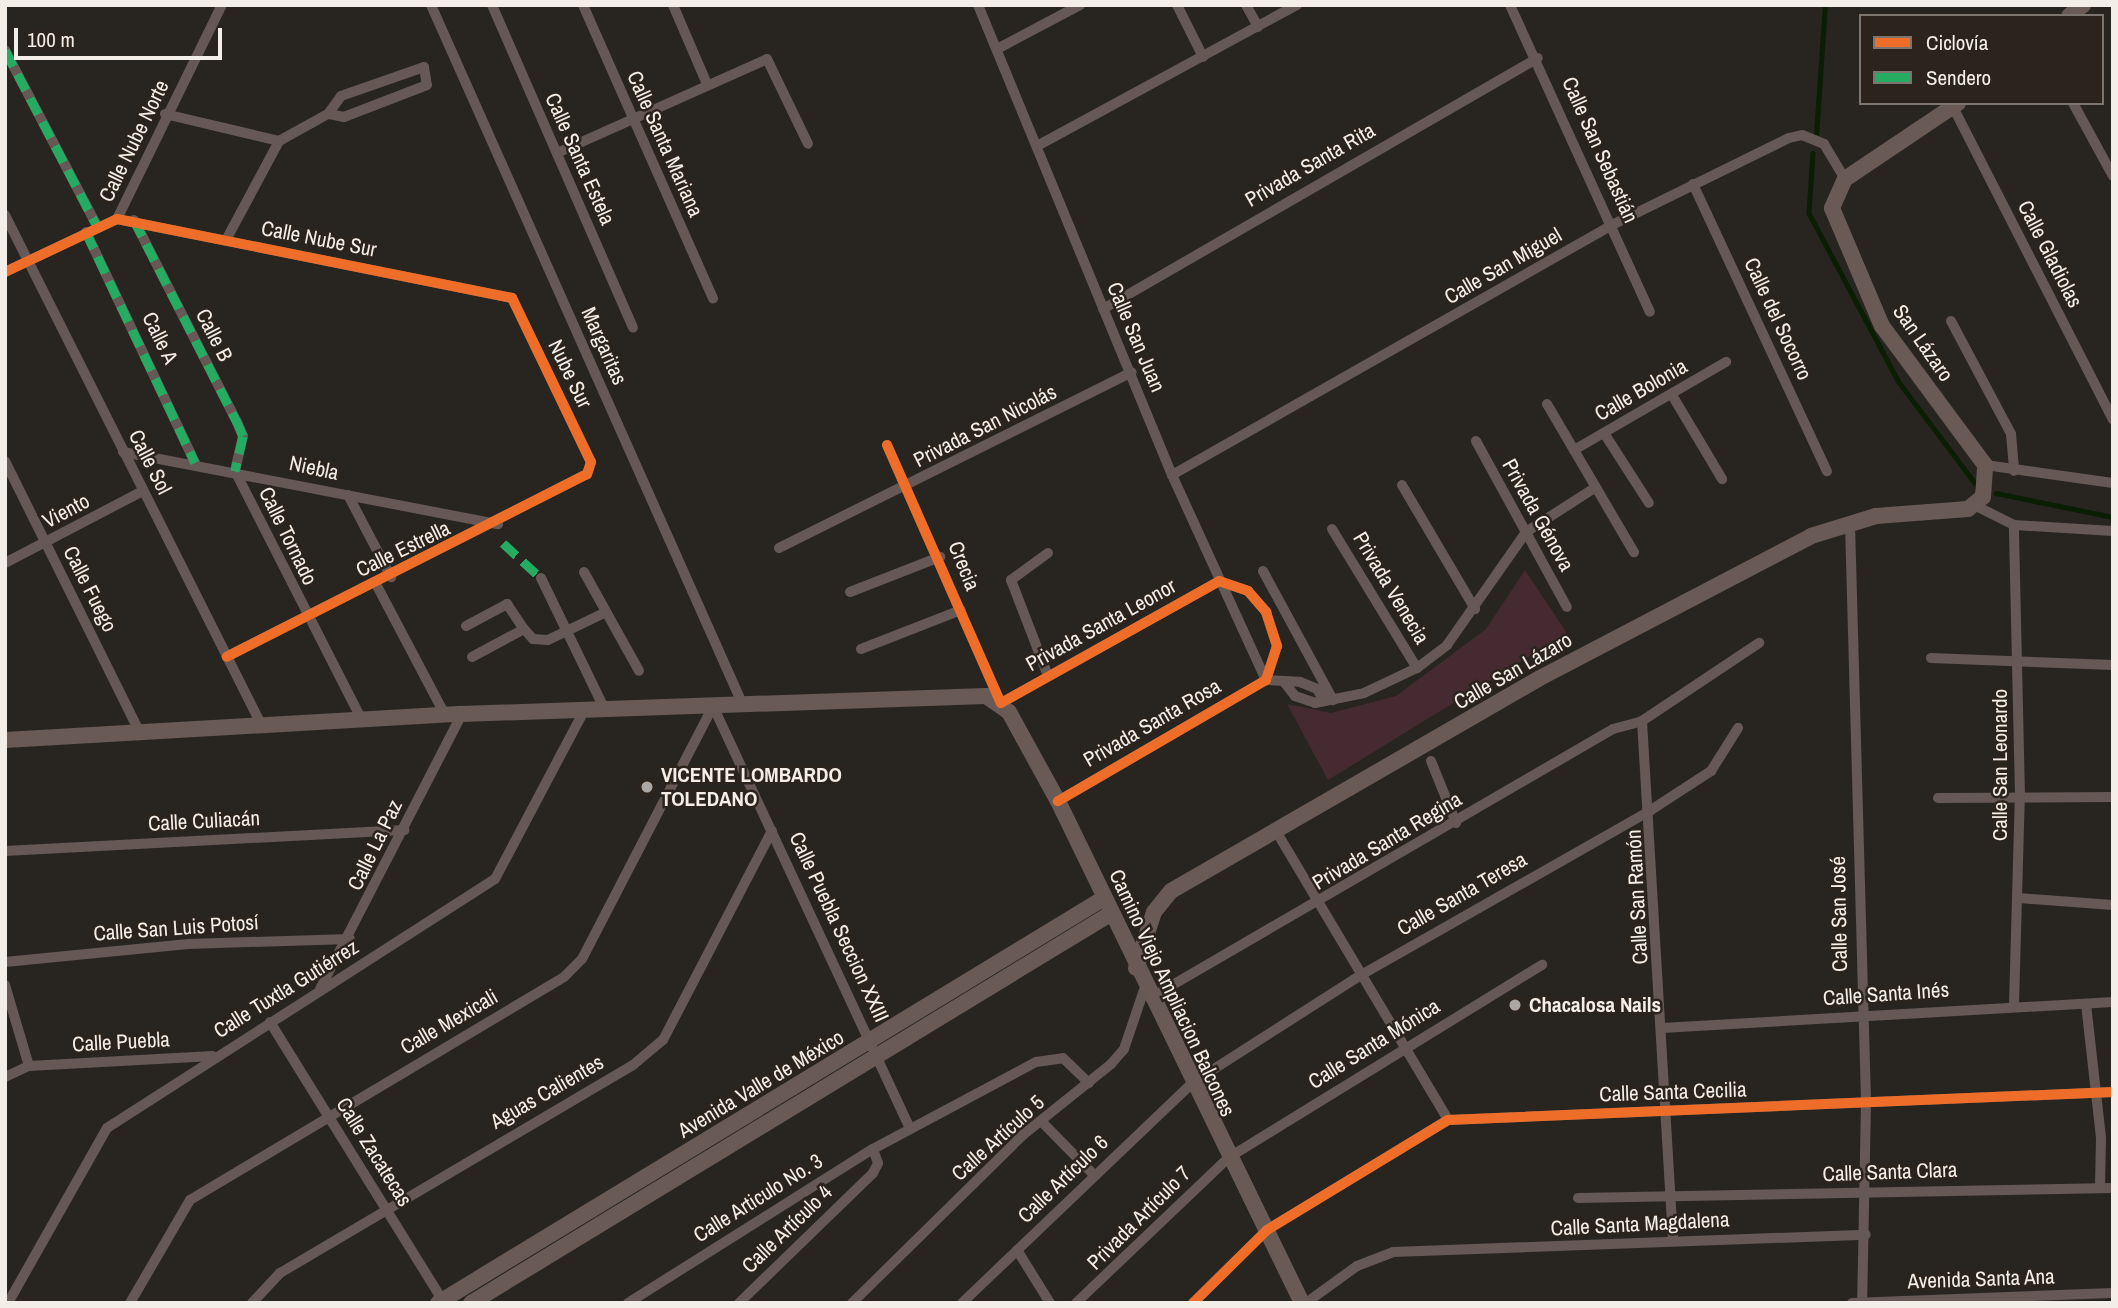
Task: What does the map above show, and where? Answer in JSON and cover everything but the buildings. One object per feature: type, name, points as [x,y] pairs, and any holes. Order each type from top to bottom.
[{"type":"main road","points":[[1845,179],[1955,105]]},
{"type":"main road","name":"San Lázaro","points":[[1845,179],[1832,197],[1833,218],[1882,326],[1986,466]]},
{"type":"main road","points":[[1981,496],[1986,466]]},
{"type":"main road","name":"Calle San Lázaro","points":[[1136,968],[1160,901],[1276,831],[1769,554],[1850,524],[1981,496]]},
{"type":"main road","points":[[5,740],[462,714],[742,703],[970,695],[1001,703]]},
{"type":"main road","name":"Camino Viejo Ampliacion Balcones","points":[[1001,703],[1058,801],[1227,1157],[1304,1303]]},
{"type":"main road","name":"Avenida Valle de México","points":[[442,1302],[1104,898]]},
{"type":"main road","name":"Avenida Valle de México","points":[[471,1303],[880,1059],[1110,914]]},
{"type":"street","name":"Calle Nube Norte","points":[[117,219],[165,114],[222,5]]},
{"type":"street","name":"Margaritas","points":[[431,5],[742,703]]},
{"type":"street","name":"Calle Santa Estela","points":[[492,5],[633,328]]},
{"type":"street","name":"Calle Santa Mariana","points":[[583,5],[713,299]]},
{"type":"street","points":[[673,5],[706,84]]},
{"type":"street","name":"Calle San Juan","points":[[978,5],[1103,309],[1132,372],[1172,475],[1266,680]]},
{"type":"street","points":[[997,49],[1080,5]]},
{"type":"street","points":[[1177,5],[1203,57]]},
{"type":"street","points":[[1247,5],[1258,27]]},
{"type":"street","points":[[1037,146],[1297,5]]},
{"type":"street","name":"Calle San Sebastián","points":[[1510,5],[1538,58],[1650,312]]},
{"type":"street","name":"Calle A","points":[[5,50],[91,229],[195,463]]},
{"type":"street","name":"Privada Santa Rita","points":[[1103,309],[1538,58]]},
{"type":"street","points":[[557,153],[766,59],[808,144]]},
{"type":"street","points":[[165,114],[279,141],[328,114],[341,96],[412,67],[424,67],[427,85],[344,117],[328,114]]},
{"type":"street","name":"Calle Gladiolas","points":[[1955,105],[2113,419]]},
{"type":"street","points":[[2074,105],[2113,176]]},
{"type":"street","name":"Calle San Miguel","points":[[1172,475],[1612,225],[1693,184],[1801,135],[1824,144],[1845,179]]},
{"type":"street","name":"Calle Nube Sur","points":[[226,240],[279,141]]},
{"type":"street","name":"Calle del Socorro","points":[[1693,184],[1827,471]]},
{"type":"street","name":"Calle Sol","points":[[5,215],[262,726]]},
{"type":"street","points":[[5,272],[117,219]]},
{"type":"street","name":"Calle Nube Sur","points":[[117,219],[134,220],[512,298]]},
{"type":"street","name":"Calle B","points":[[134,220],[243,436],[235,471]]},
{"type":"street","name":"Nube Sur","points":[[512,298],[591,468]]},
{"type":"street","points":[[1951,321],[2011,434],[2014,471]]},
{"type":"street","name":"Calle Bolonia","points":[[1573,450],[1726,362]]},
{"type":"street","name":"Privada San Nicolás","points":[[779,548],[910,487],[1132,372]]},
{"type":"street","points":[[1672,395],[1722,479]]},
{"type":"street","points":[[1547,404],[1634,552]]},
{"type":"street","points":[[1604,433],[1649,503]]},
{"type":"street","name":"Privada Génova","points":[[1476,441],[1567,607]]},
{"type":"street","name":"Crecia","points":[[887,445],[910,487],[1001,703]]},
{"type":"street","name":"Niebla","points":[[123,452],[195,463],[498,524]]},
{"type":"street","name":"Calle Fuego","points":[[5,461],[140,733]]},
{"type":"street","points":[[1986,466],[2113,482]]},
{"type":"street","name":"Calle Estrella","points":[[227,657],[498,524],[591,468]]},
{"type":"street","name":"Calle Tornado","points":[[235,471],[307,618],[362,720]]},
{"type":"street","points":[[1402,485],[1475,609]]},
{"type":"street","points":[[1328,701],[1417,668],[1447,645],[1475,609],[1526,532],[1596,487]]},
{"type":"street","name":"Viento","points":[[5,563],[46,544],[143,491]]},
{"type":"street","points":[[348,495],[391,577]]},
{"type":"street","points":[[1981,496],[2014,525],[2113,531]]},
{"type":"street","name":"Calle San José","points":[[1850,524],[1860,1015],[1866,1102],[1866,1236],[1859,1302]]},
{"type":"street","name":"Calle San Leonardo","points":[[2014,525],[2020,663],[2020,796],[2014,1005]]},
{"type":"street","name":"Privada Venecia","points":[[1332,529],[1417,668]]},
{"type":"street","points":[[1048,553],[1011,580],[1048,676]]},
{"type":"street","points":[[850,592],[940,557]]},
{"type":"street","points":[[1264,571],[1328,701]]},
{"type":"street","points":[[584,572],[639,671]]},
{"type":"street","points":[[541,578],[605,710]]},
{"type":"street","points":[[1219,581],[1248,591],[1266,612],[1277,646],[1266,680],[1317,689],[1328,701]]},
{"type":"street","name":"Privada Santa Leonor","points":[[1001,703],[1219,581]]},
{"type":"street","points":[[376,584],[445,715]]},
{"type":"street","points":[[466,626],[507,604],[524,629],[541,641],[567,633],[606,612]]},
{"type":"street","points":[[861,649],[961,610]]},
{"type":"street","points":[[472,657],[524,629]]},
{"type":"street","name":"Privada Santa Regina","points":[[1148,993],[1320,904],[1627,721],[1642,721],[1759,643]]},
{"type":"street","points":[[1931,658],[2113,665]]},
{"type":"street","name":"Privada Santa Rosa","points":[[1058,801],[1266,680]]},
{"type":"street","name":"Calle Puebla Seccion XXIII","points":[[713,706],[910,1128]]},
{"type":"street","name":"Calle Mexicali","points":[[130,1303],[180,1209],[328,1115],[564,977],[582,959],[713,706]]},
{"type":"street","name":"Calle Tuxtla Gutiérrez","points":[[8,1303],[107,1128],[215,1056],[495,879],[584,711]]},
{"type":"street","name":"Calle La Paz","points":[[319,991],[350,939],[462,714]]},
{"type":"street","name":"Calle San Ramón","points":[[1642,721],[1651,810],[1662,1028],[1663,1113],[1673,1239]]},
{"type":"street","name":"Calle Santa Teresa","points":[[1192,1083],[1361,975],[1651,810],[1711,771],[1738,728]]},
{"type":"street","points":[[1431,761],[1456,822]]},
{"type":"street","points":[[1938,798],[2113,797]]},
{"type":"street","name":"Calle Culiacán","points":[[5,850],[404,830]]},
{"type":"street","name":"Aguas Calientes","points":[[252,1303],[280,1273],[386,1206],[633,1065],[663,1040],[772,831]]},
{"type":"street","points":[[1276,831],[1448,1120]]},
{"type":"street","points":[[2018,898],[2113,905]]},
{"type":"street","name":"Calle San Luis Potosí","points":[[5,962],[188,944],[350,939]]},
{"type":"street","name":"Calle Santa Mónica","points":[[1227,1157],[1542,965]]},
{"type":"street","points":[[5,985],[29,1066],[5,1077]]},
{"type":"street","name":"Calle Artículo 5","points":[[852,1303],[1041,1121],[1089,1083],[1124,1049],[1148,993]]},
{"type":"street","name":"Calle Santa Inés","points":[[1662,1028],[2014,1005],[2113,1002]]},
{"type":"street","points":[[2086,1004],[2097,1092],[2100,1187]]},
{"type":"street","name":"Calle Zacatecas","points":[[270,1023],[386,1206],[442,1302]]},
{"type":"street","name":"Calle Puebla","points":[[29,1066],[215,1056]]},
{"type":"street","points":[[910,1128],[1047,1057],[1074,1063],[1089,1083]]},
{"type":"street","name":"Calle Artículo 6","points":[[962,1303],[1192,1083]]},
{"type":"street","name":"Calle Santa Cecilia","points":[[1193,1303],[1267,1230],[1448,1120],[1663,1113],[2113,1091]]},
{"type":"street","points":[[1041,1121],[1094,1175]]},
{"type":"street","name":"Calle Articulo No. 3","points":[[628,1303],[910,1128]]},
{"type":"street","name":"Calle Artículo 4","points":[[739,1303],[873,1173],[878,1163],[873,1149]]},
{"type":"street","name":"Privada Artículo 7","points":[[1076,1303],[1227,1157]]},
{"type":"street","name":"Calle Santa Clara","points":[[1578,1198],[1669,1201],[1867,1191],[2113,1188]]},
{"type":"street","name":"Calle Santa Magdalena","points":[[1304,1303],[1357,1266],[1393,1252],[1576,1250],[1673,1239],[1866,1236]]},
{"type":"street","points":[[1017,1250],[1050,1303]]},
{"type":"street","name":"Avenida Santa Ana","points":[[1859,1302],[1961,1301],[2113,1293]]},
{"type":"shaded area","points":[[1525,570],[1567,633],[1328,780],[1287,704],[1331,713],[1396,696],[1486,629]]},
{"type":"waterway","points":[[1816,136],[1825,5]]},
{"type":"waterway","points":[[1813,153],[1809,213],[1899,382],[1979,488]]},
{"type":"waterway","points":[[1996,493],[2113,517]]},
{"type":"marked path","points":[[5,50],[97,226]]},
{"type":"marked path","points":[[134,220],[243,436],[235,471]]},
{"type":"marked path","points":[[86,232],[195,463]]},
{"type":"marked path","points":[[503,543],[541,578]]},
{"type":"cycle path","points":[[5,272],[117,219],[512,298],[591,462],[587,474],[227,657]]},
{"type":"cycle path","points":[[887,445],[1001,703],[1219,581],[1248,591],[1266,612],[1277,646],[1266,680],[1058,801]]},
{"type":"cycle path","points":[[1193,1303],[1267,1230],[1448,1120],[2113,1092]]},
{"type":"place","name":"VICENTE LOMBARDO TOLEDANO","points":[[647,787]]},
{"type":"place","name":"Chacalosa Nails","points":[[1515,1005]]}]
